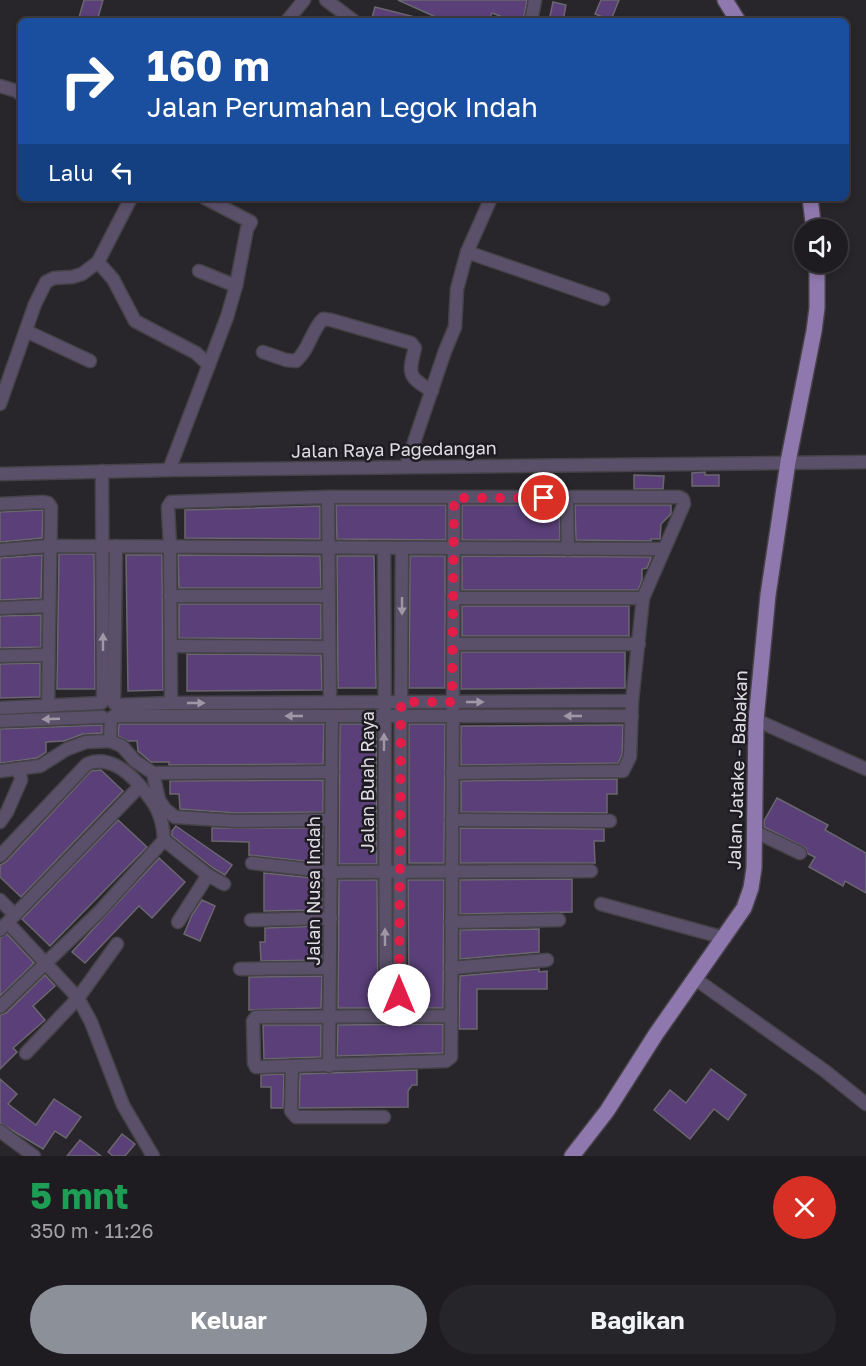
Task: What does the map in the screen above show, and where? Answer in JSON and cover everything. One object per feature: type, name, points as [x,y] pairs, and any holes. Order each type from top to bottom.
[{"type":"main road","points":[[725,0],[736,18]]},
{"type":"main road","points":[[810,201],[813,219]]},
{"type":"main road","name":"Jalan Jatake - Babakan","points":[[572,1156],[607,1111],[694,978],[725,938],[744,908],[751,888],[756,720],[768,595],[788,462],[817,308],[817,273]]},
{"type":"street","points":[[289,18],[304,0]]},
{"type":"street","points":[[326,0],[350,18]]},
{"type":"street","points":[[532,18],[535,0]]},
{"type":"street","points":[[0,86],[18,93]]},
{"type":"street","points":[[0,404],[35,304],[46,282],[54,278],[82,274],[98,262],[129,201]]},
{"type":"street","points":[[169,470],[221,335],[236,286],[247,229],[252,222],[211,201]]},
{"type":"street","points":[[406,466],[455,327],[457,289],[467,252],[490,201]]},
{"type":"street","points":[[467,252],[603,298]]},
{"type":"street","points":[[98,262],[112,279],[135,321],[196,353],[209,364]]},
{"type":"street","points":[[199,271],[236,286]]},
{"type":"street","points":[[263,352],[296,361],[302,356],[315,327],[323,319],[332,320],[411,343],[415,348],[410,367],[411,376],[432,391]]},
{"type":"street","points":[[26,331],[90,361]]},
{"type":"street","name":"Jalan Raya Pagedangan","points":[[0,474],[406,466],[866,462]]},
{"type":"street","points":[[102,471],[102,546],[110,741]]},
{"type":"street","points":[[328,497],[330,702]]},
{"type":"street","points":[[171,703],[168,507],[171,502],[328,497],[679,497],[683,500],[684,504],[644,598],[632,701],[630,758],[623,771],[452,773]]},
{"type":"street","points":[[450,1016],[256,1017],[254,1019],[254,1063],[256,1066],[329,1066],[446,1061],[452,1054],[450,1016],[454,498]]},
{"type":"street","points":[[567,498],[568,549]]},
{"type":"street","points":[[0,504],[48,503],[51,507],[48,706]]},
{"type":"street","points":[[0,550],[49,546],[664,549]]},
{"type":"street","points":[[109,709],[116,546]]},
{"type":"street","name":"Jalan Buah Raya","points":[[384,548],[386,1016]]},
{"type":"street","name":"Jalan Buah Raya","points":[[399,1016],[402,548]]},
{"type":"street","points":[[171,596],[329,596]]},
{"type":"street","points":[[453,598],[644,598]]},
{"type":"street","points":[[0,608],[49,606]]},
{"type":"street","points":[[453,644],[639,644]]},
{"type":"street","points":[[171,646],[329,648]]},
{"type":"street","points":[[0,656],[49,655]]},
{"type":"street","points":[[0,720],[171,703],[632,701]]},
{"type":"street","points":[[0,708],[48,706],[332,716],[632,716]]},
{"type":"street","name":"Jalan Nusa Indah","points":[[329,1066],[332,716]]},
{"type":"street","points":[[756,720],[866,769]]},
{"type":"street","points":[[0,771],[40,766],[66,749],[86,742],[110,741],[122,746],[135,761],[153,773],[332,772]]},
{"type":"street","points":[[0,856],[87,764],[92,762],[116,765],[140,786],[159,811],[163,824],[164,840],[99,912],[0,1007]]},
{"type":"street","points":[[0,822],[21,780],[20,774],[15,769]]},
{"type":"street","points":[[153,773],[159,800],[175,817],[236,821],[331,820]]},
{"type":"street","points":[[8,923],[140,786]]},
{"type":"street","points":[[452,820],[610,821]]},
{"type":"street","points":[[754,831],[800,853]]},
{"type":"street","points":[[164,840],[224,884]]},
{"type":"street","points":[[252,863],[331,872],[591,871]]},
{"type":"street","points":[[178,922],[208,874]]},
{"type":"street","points":[[0,900],[8,923],[78,998],[91,1022],[123,1105],[147,1154]]},
{"type":"street","points":[[601,904],[725,938]]},
{"type":"street","points":[[251,920],[331,918]]},
{"type":"street","points":[[451,922],[559,920]]},
{"type":"street","points":[[26,1053],[78,998],[117,944]]},
{"type":"street","points":[[451,968],[547,960]]},
{"type":"street","points":[[240,969],[330,968]]},
{"type":"street","points":[[694,978],[825,1071],[866,1104]]},
{"type":"street","points":[[292,1066],[291,1111],[296,1117],[384,1117]]},
{"type":"street","points":[[0,1131],[34,1156]]},
{"type":"building","points":[[84,0],[103,0],[98,18],[79,18]]},
{"type":"building","points":[[398,0],[527,0],[524,18],[505,18],[492,13],[490,18],[438,18]]},
{"type":"building","points":[[601,0],[619,0],[612,18],[595,14]]},
{"type":"building","points":[[553,2],[566,5],[564,18],[550,18]]},
{"type":"building","points":[[375,7],[415,17],[415,18],[372,18]]},
{"type":"building","points":[[705,472],[705,475],[719,475],[719,486],[692,486],[692,473]]},
{"type":"building","points":[[634,475],[664,476],[663,489],[634,489]]},
{"type":"building","points":[[336,505],[446,505],[446,540],[337,539]]},
{"type":"building","points":[[462,505],[559,505],[560,540],[462,540]]},
{"type":"building","points":[[575,505],[671,505],[671,514],[661,524],[660,539],[651,539],[651,541],[576,540]]},
{"type":"building","points":[[320,506],[320,539],[185,538],[185,510]]},
{"type":"building","points":[[43,510],[42,538],[0,542],[0,512]]},
{"type":"building","points":[[59,554],[94,554],[95,689],[57,689]]},
{"type":"building","points":[[42,555],[41,598],[0,600],[0,558]]},
{"type":"building","points":[[126,555],[162,555],[163,690],[128,691]]},
{"type":"building","points":[[178,555],[320,556],[321,588],[179,588]]},
{"type":"building","points":[[337,556],[374,556],[376,688],[338,688]]},
{"type":"building","points":[[410,556],[445,556],[445,688],[409,688]]},
{"type":"building","points":[[462,556],[651,558],[647,568],[642,569],[642,580],[638,590],[462,590]]},
{"type":"building","points":[[179,604],[321,604],[321,639],[179,638]]},
{"type":"building","points":[[462,606],[629,606],[629,636],[462,636]]},
{"type":"building","points":[[41,615],[41,647],[0,648],[0,616]]},
{"type":"building","points":[[461,652],[625,652],[625,688],[461,689]]},
{"type":"building","points":[[187,654],[321,655],[322,690],[187,691]]},
{"type":"building","points":[[40,663],[40,697],[0,698],[0,664]]},
{"type":"building","points":[[119,724],[324,724],[323,764],[169,765],[169,762],[151,762],[138,751],[137,741],[128,741],[118,736]]},
{"type":"building","points":[[340,724],[376,724],[377,864],[339,864]]},
{"type":"building","points":[[409,724],[445,724],[444,863],[409,863]]},
{"type":"building","points":[[102,725],[102,733],[83,734],[64,741],[46,742],[46,752],[37,758],[0,763],[0,729]]},
{"type":"building","points":[[623,725],[622,755],[618,763],[461,765],[461,726]]},
{"type":"building","points":[[101,770],[123,791],[21,897],[0,877],[0,865],[6,862],[91,771]]},
{"type":"building","points":[[617,779],[617,794],[607,794],[607,813],[461,812],[461,781]]},
{"type":"building","points":[[323,780],[323,812],[236,813],[180,809],[179,794],[170,794],[170,781]]},
{"type":"building","points":[[777,798],[828,825],[825,830],[866,853],[866,893],[845,881],[843,886],[809,867],[815,857],[808,854],[806,848],[764,827],[764,821]]},
{"type":"building","points":[[118,820],[147,847],[50,946],[22,919]]},
{"type":"building","points":[[176,826],[232,865],[225,875],[172,836],[172,831]]},
{"type":"building","points":[[212,828],[323,828],[322,863],[249,855],[249,842],[212,841]]},
{"type":"building","points":[[460,828],[604,829],[604,841],[594,841],[595,863],[460,863]]},
{"type":"building","points":[[159,858],[185,882],[152,918],[139,906],[85,963],[72,952]]},
{"type":"building","points":[[264,873],[322,879],[322,910],[264,911]]},
{"type":"building","points":[[572,879],[572,912],[460,914],[460,880]]},
{"type":"building","points":[[339,880],[377,880],[378,1008],[338,1008]]},
{"type":"building","points":[[408,880],[444,880],[443,1008],[409,1008]]},
{"type":"building","points":[[202,900],[215,906],[200,941],[184,934],[192,915]]},
{"type":"building","points":[[322,926],[322,960],[261,961],[260,942],[265,942],[265,928]]},
{"type":"building","points":[[539,929],[539,952],[460,959],[460,930]]},
{"type":"building","points":[[7,934],[34,963],[0,996],[0,938]]},
{"type":"building","points":[[539,969],[539,972],[547,971],[547,989],[477,989],[477,1029],[459,1029],[460,976]]},
{"type":"building","points":[[45,975],[55,986],[33,1006],[45,1020],[13,1048],[17,1052],[0,1069],[0,1015],[6,1013]]},
{"type":"building","points":[[322,976],[321,1008],[249,1010],[249,977]]},
{"type":"building","points":[[443,1024],[443,1053],[337,1056],[338,1025]]},
{"type":"building","points":[[263,1025],[321,1025],[321,1057],[264,1059]]},
{"type":"building","points":[[711,1069],[746,1095],[728,1120],[714,1109],[690,1139],[654,1110],[670,1090],[686,1103]]},
{"type":"building","points":[[417,1070],[417,1085],[412,1085],[408,1091],[408,1107],[299,1108],[300,1074]]},
{"type":"building","points":[[284,1074],[283,1108],[271,1108],[271,1087],[261,1087],[261,1075]]},
{"type":"building","points":[[0,1079],[17,1094],[8,1104],[36,1125],[54,1099],[81,1117],[66,1138],[55,1131],[43,1149],[0,1123]]},
{"type":"building","points":[[122,1134],[135,1144],[125,1156],[113,1156],[108,1152]]},
{"type":"building","points":[[80,1140],[101,1156],[67,1156]]},
{"type":"route","points":[[399,995],[401,702],[452,702],[454,498],[544,498]]}]
